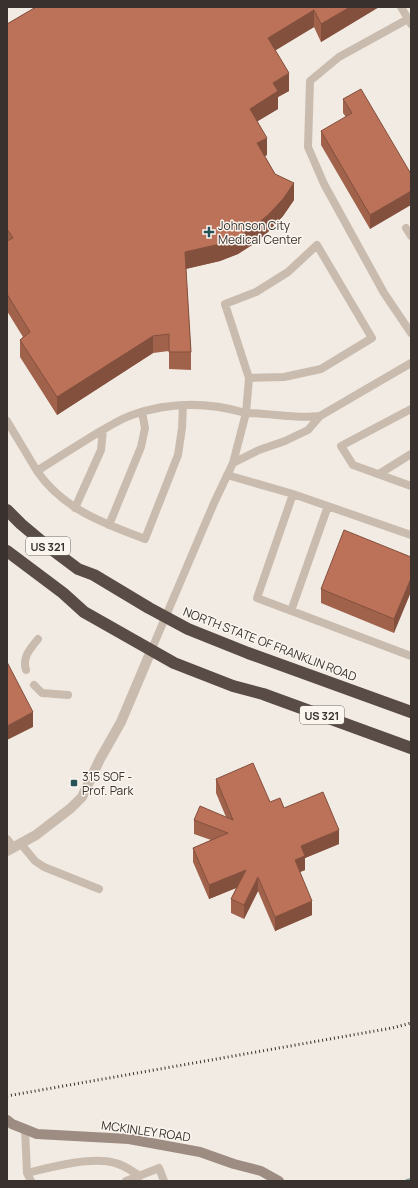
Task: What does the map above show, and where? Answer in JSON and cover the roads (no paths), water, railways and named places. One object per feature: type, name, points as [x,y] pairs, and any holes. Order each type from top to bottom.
[{"type":"highway","name":"NORTH STATE OF FRANKLIN ROAD","points":[[7,510],[46,545],[78,569],[94,575],[166,618],[188,629],[242,651],[411,712]]},
{"type":"highway","name":"US 321","points":[[7,551],[63,593],[84,612],[174,664],[233,686],[263,694],[411,748]]},
{"type":"street","points":[[14,848],[36,835],[71,808],[82,797],[100,759],[121,722],[152,651]]},
{"type":"street","name":"MCKINLEY ROAD","points":[[7,1120],[37,1134],[129,1139],[200,1152],[234,1164],[261,1171],[279,1181]]},
{"type":"lane","points":[[401,7],[409,22],[339,57],[310,82],[308,147],[324,184],[381,287],[411,333]]},
{"type":"lane","points":[[406,228],[411,236]]},
{"type":"lane","points":[[152,651],[233,463],[246,413],[248,378],[225,304],[256,292],[288,272],[317,245],[372,338],[321,369],[284,377],[248,378]]},
{"type":"lane","points":[[233,463],[259,450],[286,441],[308,430],[320,416],[411,363]]},
{"type":"lane","points":[[36,471],[103,430],[131,415],[170,406],[198,404],[227,407],[246,413],[264,413],[303,418],[320,416]]},
{"type":"lane","points":[[7,421],[36,471],[57,495],[75,508],[109,525],[145,539],[178,455],[182,428],[183,405]]},
{"type":"lane","points":[[411,409],[340,446],[353,465],[411,486]]},
{"type":"lane","points":[[109,525],[141,447],[145,428],[142,412]]},
{"type":"lane","points":[[75,508],[101,450],[103,430]]},
{"type":"lane","points":[[378,474],[411,454]]},
{"type":"lane","points":[[227,475],[293,494],[411,535]]},
{"type":"lane","points":[[293,494],[257,598],[411,656]]},
{"type":"lane","points":[[291,611],[328,506]]},
{"type":"lane","points":[[26,670],[24,664],[26,655],[38,639]]},
{"type":"lane","points":[[34,685],[42,693],[68,695]]},
{"type":"lane","points":[[7,839],[14,848],[44,867],[99,889]]},
{"type":"lane","points":[[24,1129],[27,1173],[30,1181]]},
{"type":"lane","points":[[27,1173],[66,1164],[93,1161],[115,1163],[140,1176]]},
{"type":"lane","points":[[126,1181],[159,1168],[164,1181]]},
{"type":"waterway","points":[[407,1181],[411,1180]]},
{"type":"railway","points":[[7,1096],[392,1028],[411,1023]]},
{"type":"place","name":"Johnson City Medical Center","points":[[209,232]]},
{"type":"place","name":"315 SOF - Prof. Park","points":[[74,783]]}]
